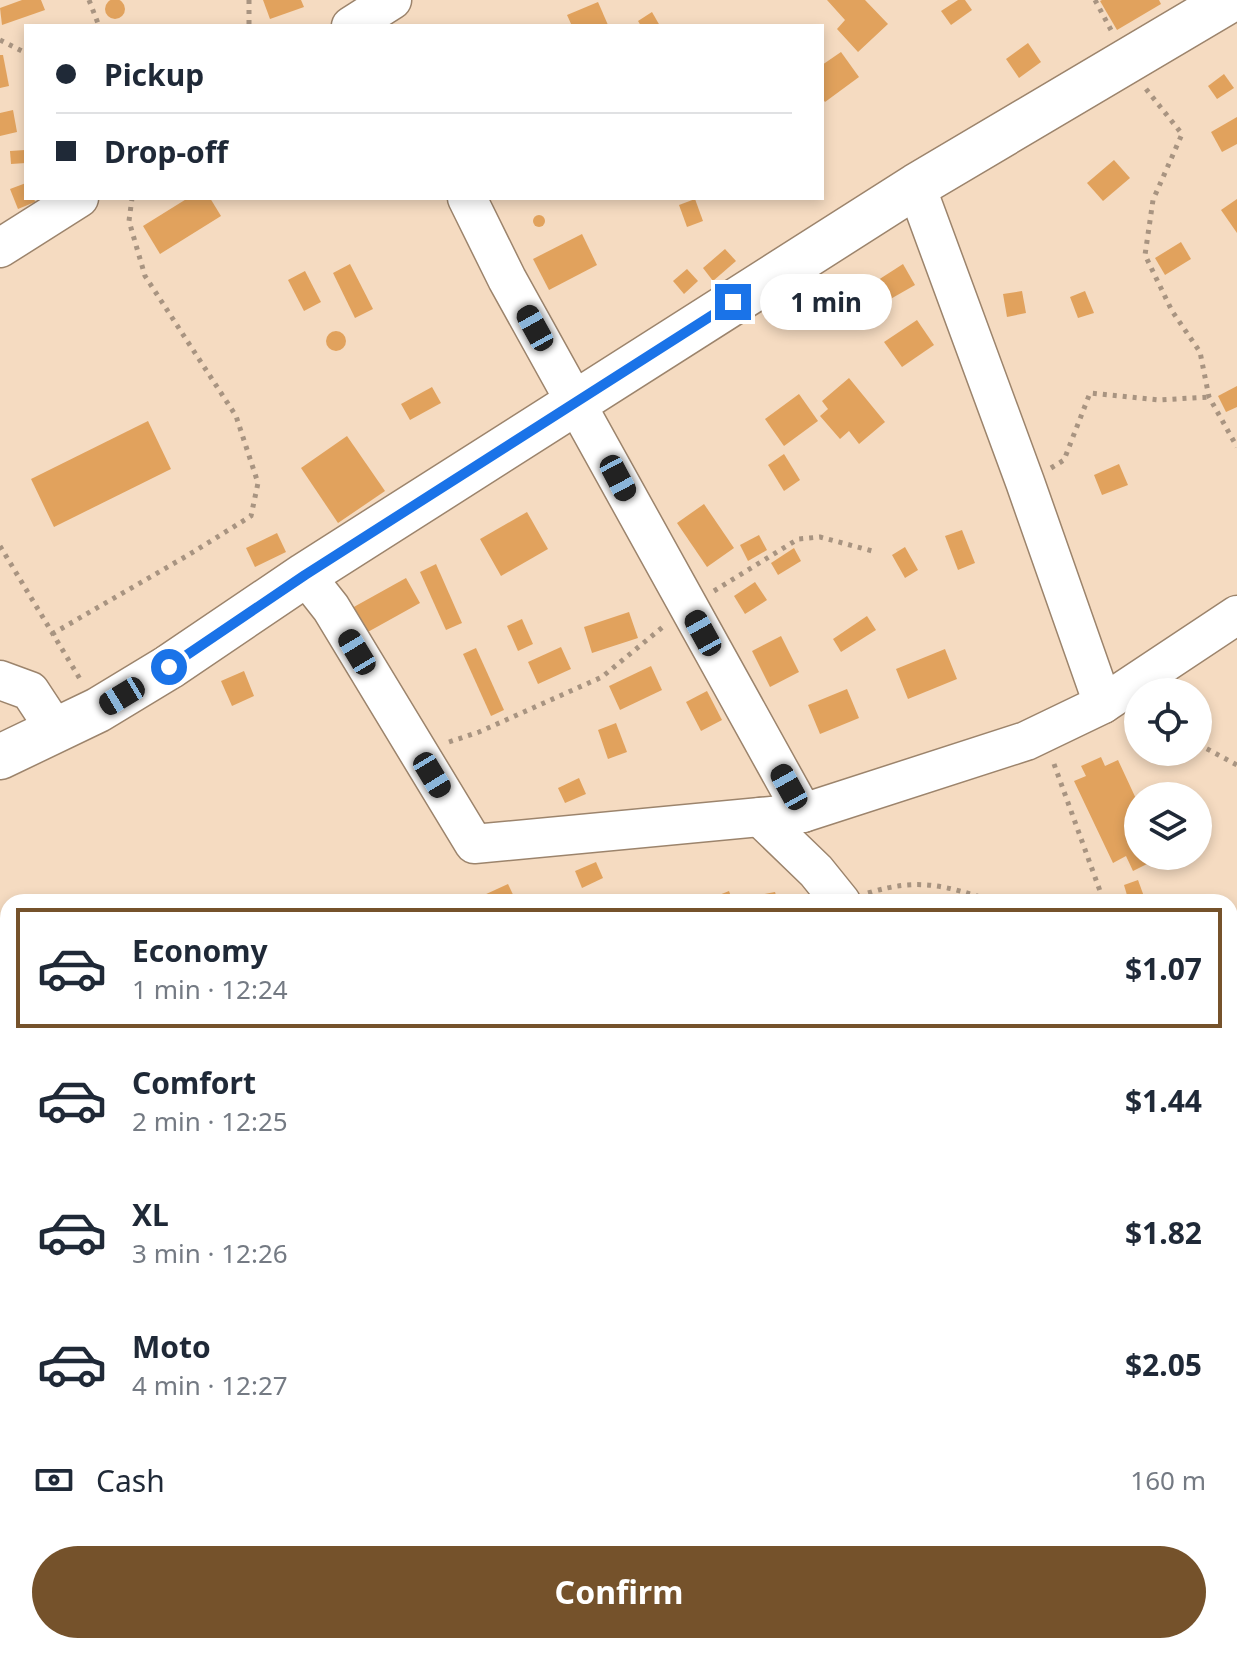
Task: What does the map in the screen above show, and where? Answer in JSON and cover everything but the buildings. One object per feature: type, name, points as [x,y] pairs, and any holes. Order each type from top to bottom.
[{"type":"main road","points":[[0,757],[98,710],[169,667],[305,575],[916,186],[1230,0]]},
{"type":"street","points":[[357,24],[392,0]]},
{"type":"street","points":[[916,186],[1103,704]]},
{"type":"street","points":[[0,248],[76,200]]},
{"type":"street","points":[[468,200],[507,279],[803,813]]},
{"type":"street","points":[[305,575],[331,608],[474,844],[803,813],[1026,741],[1103,704],[1237,615]]},
{"type":"street","points":[[0,680],[30,691],[55,729]]},
{"type":"street","points":[[760,817],[816,871],[835,894]]},
{"type":"path","points":[[89,0],[98,24]]},
{"type":"path","points":[[249,0],[249,24]]},
{"type":"path","points":[[0,40],[24,52]]},
{"type":"path","points":[[1124,61],[1182,134],[1153,200],[1145,255],[1172,311],[1200,352],[1209,397],[1237,447]]},
{"type":"path","points":[[52,634],[251,516],[258,483],[236,416],[145,276],[129,221],[132,200]]},
{"type":"path","points":[[1025,482],[1064,460],[1090,393],[1159,400],[1209,397]]},
{"type":"path","points":[[418,752],[479,732],[602,677],[688,607],[798,539],[820,537],[876,552]]},
{"type":"path","points":[[0,546],[98,710]]},
{"type":"path","points":[[1043,733],[1101,894]]},
{"type":"path","points":[[1212,752],[1237,765]]},
{"type":"path","points":[[865,894],[893,885],[940,885],[970,894]]},
{"type":"route","points":[[169,667],[305,575],[733,302]]}]
